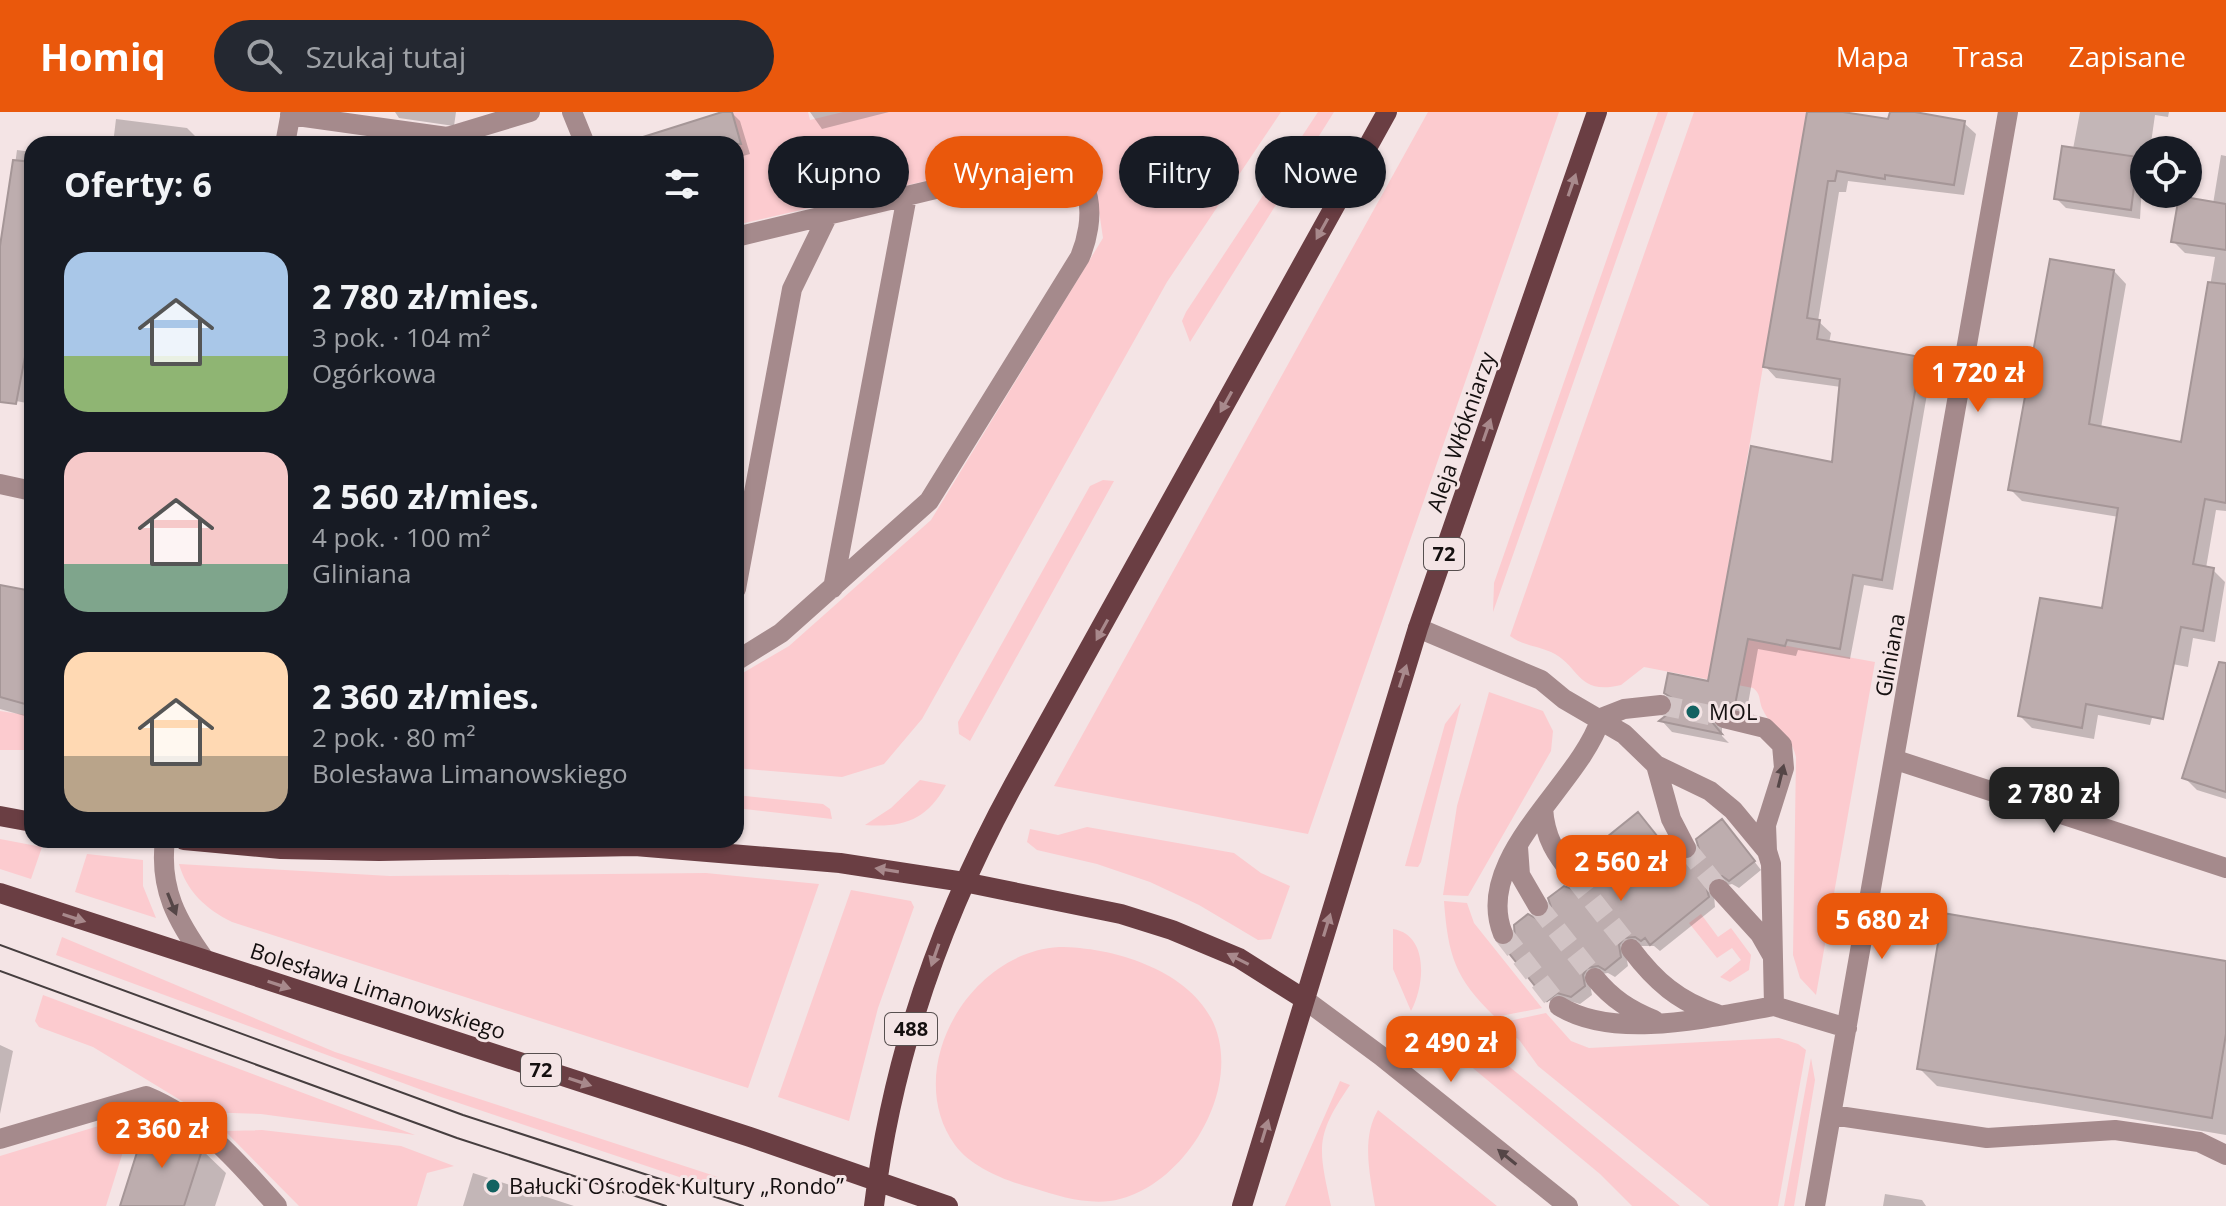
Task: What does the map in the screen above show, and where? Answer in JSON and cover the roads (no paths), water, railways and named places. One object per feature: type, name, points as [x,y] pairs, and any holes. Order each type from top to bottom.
[{"type":"main road","points":[[964,882],[1014,784],[1387,112]]},
{"type":"main road","name":"Aleja Włókniarzy","points":[[1304,999],[1418,628],[1597,112]]},
{"type":"main road","points":[[0,816],[24,820]]},
{"type":"main road","points":[[270,848],[365,851],[579,848]]},
{"type":"main road","points":[[662,848],[823,861],[964,882],[1121,914],[1172,930],[1239,958],[1304,999]]},
{"type":"main road","name":"488","points":[[874,1206],[893,1098],[923,989],[964,882]]},
{"type":"main road","name":"Bolesława Limanowskiego","points":[[0,893],[877,1181]]},
{"type":"main road","name":"72","points":[[1242,1206],[1304,999]]},
{"type":"main road","name":"72","points":[[877,1181],[948,1206]]},
{"type":"street","points":[[450,136],[530,112]]},
{"type":"street","points":[[572,112],[582,136]]},
{"type":"street","name":"Gliniana","points":[[1815,1206],[2008,112]]},
{"type":"street","points":[[286,136],[290,114],[440,136]]},
{"type":"street","points":[[744,656],[781,633],[929,501],[1080,257],[1087,239],[1090,218],[1087,194],[1079,177],[1066,165],[1048,162],[909,196]]},
{"type":"street","points":[[744,235],[857,208]]},
{"type":"street","points":[[833,588],[905,208]]},
{"type":"street","points":[[744,546],[792,289],[828,215]]},
{"type":"street","points":[[0,484],[24,489]]},
{"type":"street","points":[[1418,628],[1525,672],[1601,718],[1624,734],[1656,765],[1710,791],[1733,810],[1767,851]]},
{"type":"street","points":[[1503,934],[1496,919],[1499,884],[1518,846],[1543,808],[1583,757],[1601,718],[1624,709],[1661,705]]},
{"type":"street","points":[[1724,718],[1765,728],[1782,745],[1784,768],[1766,825],[1773,884],[1774,1006]]},
{"type":"street","points":[[1896,760],[2226,868]]},
{"type":"street","points":[[1656,765],[1671,819],[1686,848]]},
{"type":"street","points":[[1543,808],[1545,832],[1552,849],[1574,877]]},
{"type":"street","points":[[1518,846],[1520,875],[1538,906]]},
{"type":"street","points":[[165,848],[163,881],[170,902],[205,960]]},
{"type":"street","points":[[1719,889],[1760,934],[1772,955]]},
{"type":"street","points":[[1631,949],[1654,978],[1674,995],[1721,1016]]},
{"type":"street","points":[[1595,978],[1607,993],[1629,1010],[1657,1022]]},
{"type":"street","points":[[1304,999],[1381,1056],[1568,1206]]},
{"type":"street","points":[[1559,1006],[1579,1018],[1601,1024],[1721,1016],[1774,1006],[1847,1028]]},
{"type":"street","points":[[0,1139],[146,1096],[192,1120],[225,1147],[277,1206]]},
{"type":"street","points":[[1832,1115],[1987,1138],[2115,1130],[2199,1142],[2226,1155]]},
{"type":"tunnel","points":[[1661,705],[1724,718]]},
{"type":"tunnel","points":[[1686,848],[1719,889]]},
{"type":"tunnel","points":[[1574,877],[1631,949]]},
{"type":"tunnel","points":[[1538,906],[1595,978]]},
{"type":"tunnel","points":[[1503,934],[1559,1006]]},
{"type":"tram line","points":[[0,945],[463,1115],[743,1206]]},
{"type":"tram line","points":[[0,971],[457,1138],[666,1206]]},
{"type":"place","name":"MOL","points":[[1693,712]]},
{"type":"place","name":"Bałucki Ośrodek Kultury „Rondo”","points":[[493,1186]]}]
